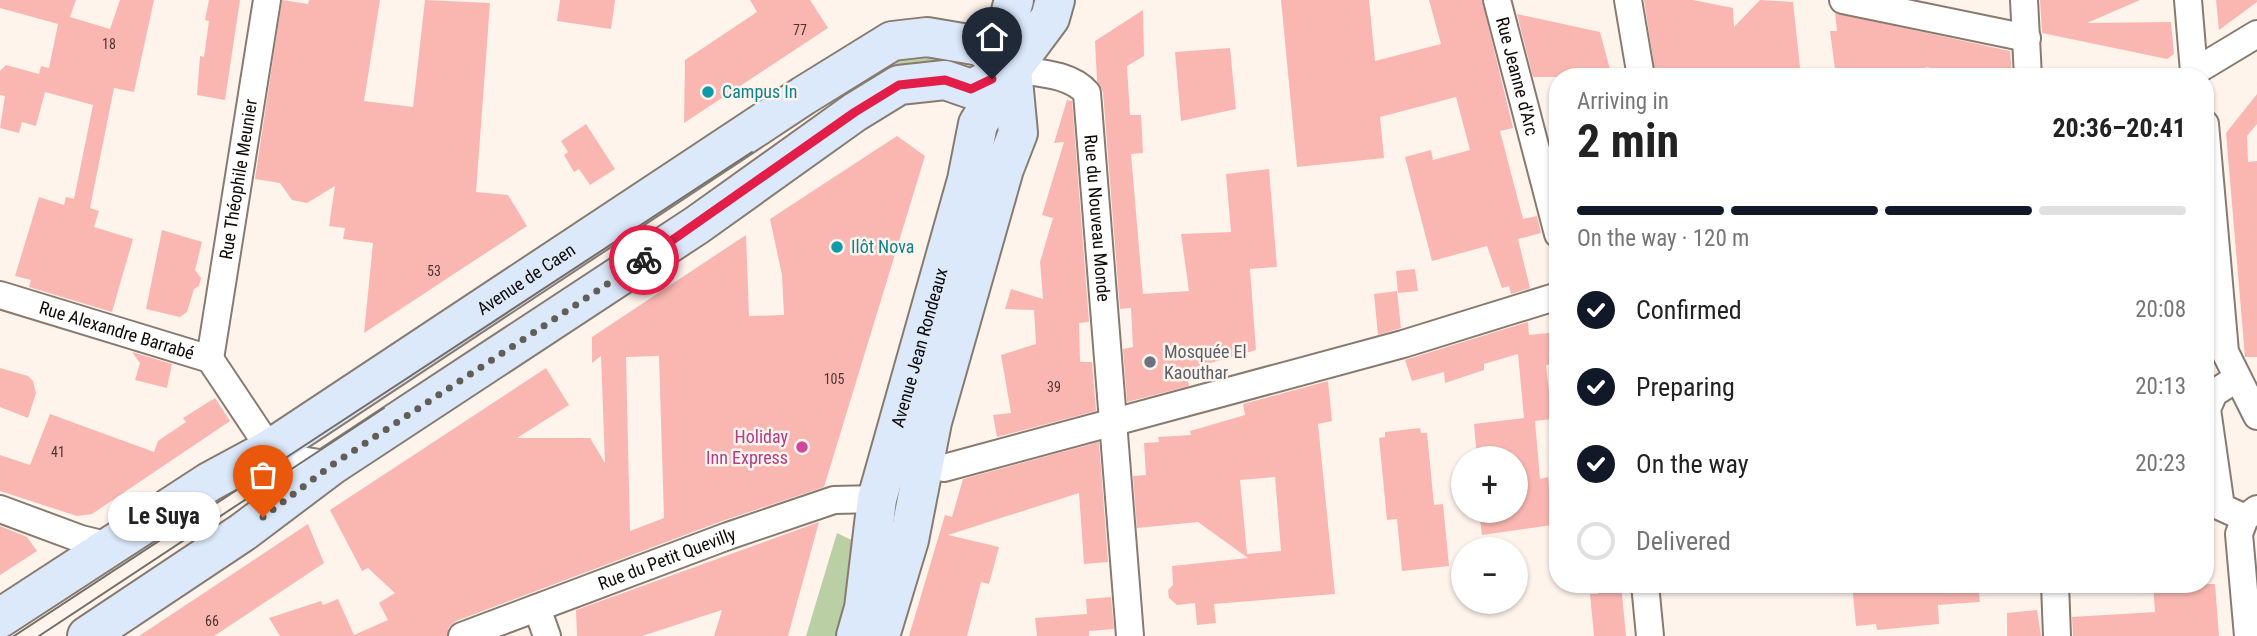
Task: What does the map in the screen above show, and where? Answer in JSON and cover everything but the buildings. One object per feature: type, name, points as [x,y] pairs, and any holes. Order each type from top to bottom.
[{"type":"main road","points":[[87,636],[243,532],[332,465],[697,225],[899,85],[945,80],[971,89],[1012,69],[1011,11],[1014,0]]},
{"type":"main road","name":"Avenue Jean Rondeaux","points":[[856,636],[864,608],[877,499],[967,180],[978,124],[1012,69],[1050,18],[1055,0]]},
{"type":"main road","name":"Avenue de Caen","points":[[0,618],[209,482],[270,449],[784,109],[892,41],[927,37],[980,46],[1012,69]]},
{"type":"main road","name":"Avenue Jean Rondeaux","points":[[880,636],[909,540],[926,465],[932,422],[1004,169],[1018,133],[1012,69]]},
{"type":"main road","points":[[784,109],[810,145]]},
{"type":"street","name":"Rue Théophile Meunier","points":[[211,359],[267,0]]},
{"type":"street","name":"Rue Jeanne d'Arc","points":[[1497,0],[1549,199]]},
{"type":"street","points":[[1628,0],[1639,68]]},
{"type":"street","points":[[1843,0],[1931,9],[2027,38]]},
{"type":"street","points":[[2024,0],[2028,68]]},
{"type":"street","points":[[2188,0],[2193,68]]},
{"type":"street","points":[[2204,68],[2257,34]]},
{"type":"street","name":"Rue du Nouveau Monde","points":[[1012,69],[1079,83],[1087,93],[1130,636]]},
{"type":"street","points":[[2214,227],[2225,352],[2236,379],[2257,416]]},
{"type":"street","name":"Rue Alexandre Barrabé","points":[[0,295],[211,359],[270,449]]},
{"type":"street","points":[[926,465],[944,468],[1114,425],[1403,344],[1549,299]]},
{"type":"street","points":[[2214,393],[2236,379]]},
{"type":"street","points":[[270,449],[288,458],[332,465]]},
{"type":"street","points":[[2214,473],[2221,507],[2251,514],[2239,534],[2248,636]]},
{"type":"street","name":"Rue du Petit Quevilly","points":[[462,636],[728,536],[834,500],[877,499]]},
{"type":"street","points":[[0,509],[81,539],[110,546]]},
{"type":"street","points":[[1646,593],[1650,636]]},
{"type":"street","points":[[2055,593],[2057,636]]},
{"type":"street","points":[[537,608],[547,636]]},
{"type":"green space","points":[[953,54],[949,68],[836,114],[826,99],[885,60]]},
{"type":"green space","points":[[837,533],[862,545],[846,636],[806,636]]},
{"type":"tram line","points":[[14,636],[752,152]]},
{"type":"tram line","points":[[39,636],[384,408]]},
{"type":"way so far","points":[[263,517],[332,465],[644,260]]},
{"type":"place","name":"Campus In","points":[[708,92]]},
{"type":"place","name":"Ilôt Nova","points":[[837,247]]},
{"type":"place","name":"Mosquée El Kaouthar","points":[[1150,362]]},
{"type":"place","name":"Holiday Inn Express","points":[[802,447]]},
{"type":"place","name":"Le Suya","points":[[263,517]]},
{"type":"route","points":[[644,260],[709,217],[855,112],[899,85],[945,80],[971,89],[992,79]]}]
